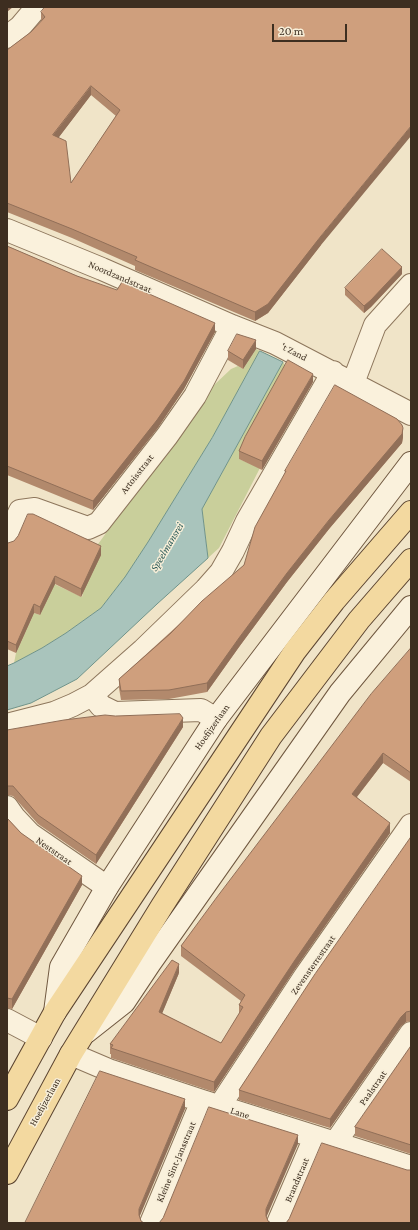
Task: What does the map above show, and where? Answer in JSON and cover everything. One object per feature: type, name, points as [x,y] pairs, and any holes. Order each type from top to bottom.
[{"type":"main road","name":"Hoefijzerlaan","points":[[7,1099],[55,1012],[295,651],[334,601],[411,512]]},
{"type":"main road","name":"Hoefijzerlaan","points":[[7,1173],[71,1054],[162,906],[271,736],[359,620],[411,560]]},
{"type":"street","points":[[7,37],[20,27],[37,7]]},
{"type":"street","name":"Noordzandstraat","points":[[7,230],[109,272],[232,326]]},
{"type":"street","points":[[353,383],[375,325],[411,285]]},
{"type":"street","name":"'t Zand","points":[[232,326],[276,343],[411,414]]},
{"type":"street","name":"Artoisstraat","points":[[7,539],[20,511],[35,509],[88,528],[99,523],[167,436],[195,396],[232,326]]},
{"type":"street","points":[[7,725],[54,713],[73,706],[92,695],[143,650],[206,589],[221,572],[247,521],[333,372]]},
{"type":"street","name":"Hoefijzerlaan","points":[[55,1012],[60,967],[107,887],[216,719],[411,463]]},
{"type":"street","name":"Hoefijzerlaan","points":[[85,1032],[124,1002],[340,693],[411,607]]},
{"type":"street","points":[[92,695],[101,706],[114,713],[201,710],[216,719]]},
{"type":"street","name":"Neststraat","points":[[7,807],[14,818],[30,834],[107,887]]},
{"type":"street","name":"Zevensterrestraat","points":[[211,1104],[305,976],[411,826]]},
{"type":"street","points":[[7,1020],[41,1038]]},
{"type":"street","name":"Paalstraat","points":[[325,1140],[411,1033]]},
{"type":"street","name":"Lane","points":[[71,1054],[111,1071],[411,1167]]},
{"type":"street","name":"Kleine Sint-Jansstraat","points":[[151,1223],[211,1104]]},
{"type":"street","name":"Brandstraat","points":[[278,1223],[325,1140]]},
{"type":"green space","points":[[256,349],[260,351],[212,438],[125,577],[101,608],[66,633],[14,663],[16,653],[34,613],[40,615],[54,584],[82,597],[93,551],[213,386],[231,369],[238,366],[243,369]]},
{"type":"green space","points":[[283,362],[288,369],[239,459],[260,468],[219,548],[208,558],[202,509]]},
{"type":"water","name":"Speelmansrei","points":[[260,351],[283,362],[202,509],[208,558],[77,679],[31,703],[7,710],[7,666],[42,648],[101,608],[125,577],[148,542],[212,438]]},
{"type":"building","points":[[45,7],[411,7],[411,126],[321,236],[268,304],[255,312],[135,260],[137,257],[7,203],[7,50],[31,32],[45,17],[41,12]],"holes":[[[91,86],[120,110],[71,183],[66,141],[53,135]]]},
{"type":"building","points":[[7,246],[77,276],[117,290],[122,282],[215,323],[184,381],[157,420],[93,501],[7,466]]},
{"type":"building","points":[[382,249],[402,267],[364,306],[345,288]]},
{"type":"building","points":[[237,334],[256,340],[243,360],[228,351]]},
{"type":"building","points":[[288,360],[313,374],[262,461],[239,451],[245,437]]},
{"type":"building","points":[[335,385],[397,419],[403,428],[402,434],[329,520],[287,573],[207,683],[169,690],[121,691],[119,679],[171,633],[202,601],[244,565],[255,527],[285,471]]},
{"type":"building","points":[[28,514],[33,514],[101,546],[81,589],[55,576],[40,607],[34,604],[16,645],[7,641],[7,543],[14,541],[18,536]]},
{"type":"building","points":[[411,648],[411,773],[383,753],[352,794],[390,823],[295,960],[214,1082],[111,1048],[113,1045],[110,1044],[172,960],[179,964],[159,1012],[221,1043],[243,1007],[239,1005],[245,995],[181,946],[371,694]]},
{"type":"building","points":[[180,714],[183,718],[96,855],[38,815],[13,786],[7,786],[7,730],[64,720],[105,715]]},
{"type":"building","points":[[7,818],[21,833],[82,876],[12,999],[7,998]]},
{"type":"building","points":[[411,837],[411,1011],[406,1012],[401,1017],[330,1119],[239,1090],[315,974]]},
{"type":"building","points":[[411,1046],[411,1145],[355,1127]]},
{"type":"building","points":[[100,1071],[185,1099],[139,1209],[141,1221],[144,1223],[25,1223]]},
{"type":"building","points":[[209,1107],[298,1135],[266,1209],[266,1216],[268,1221],[271,1223],[159,1223],[163,1218]]},
{"type":"building","points":[[322,1143],[411,1170],[411,1223],[286,1223]]}]
